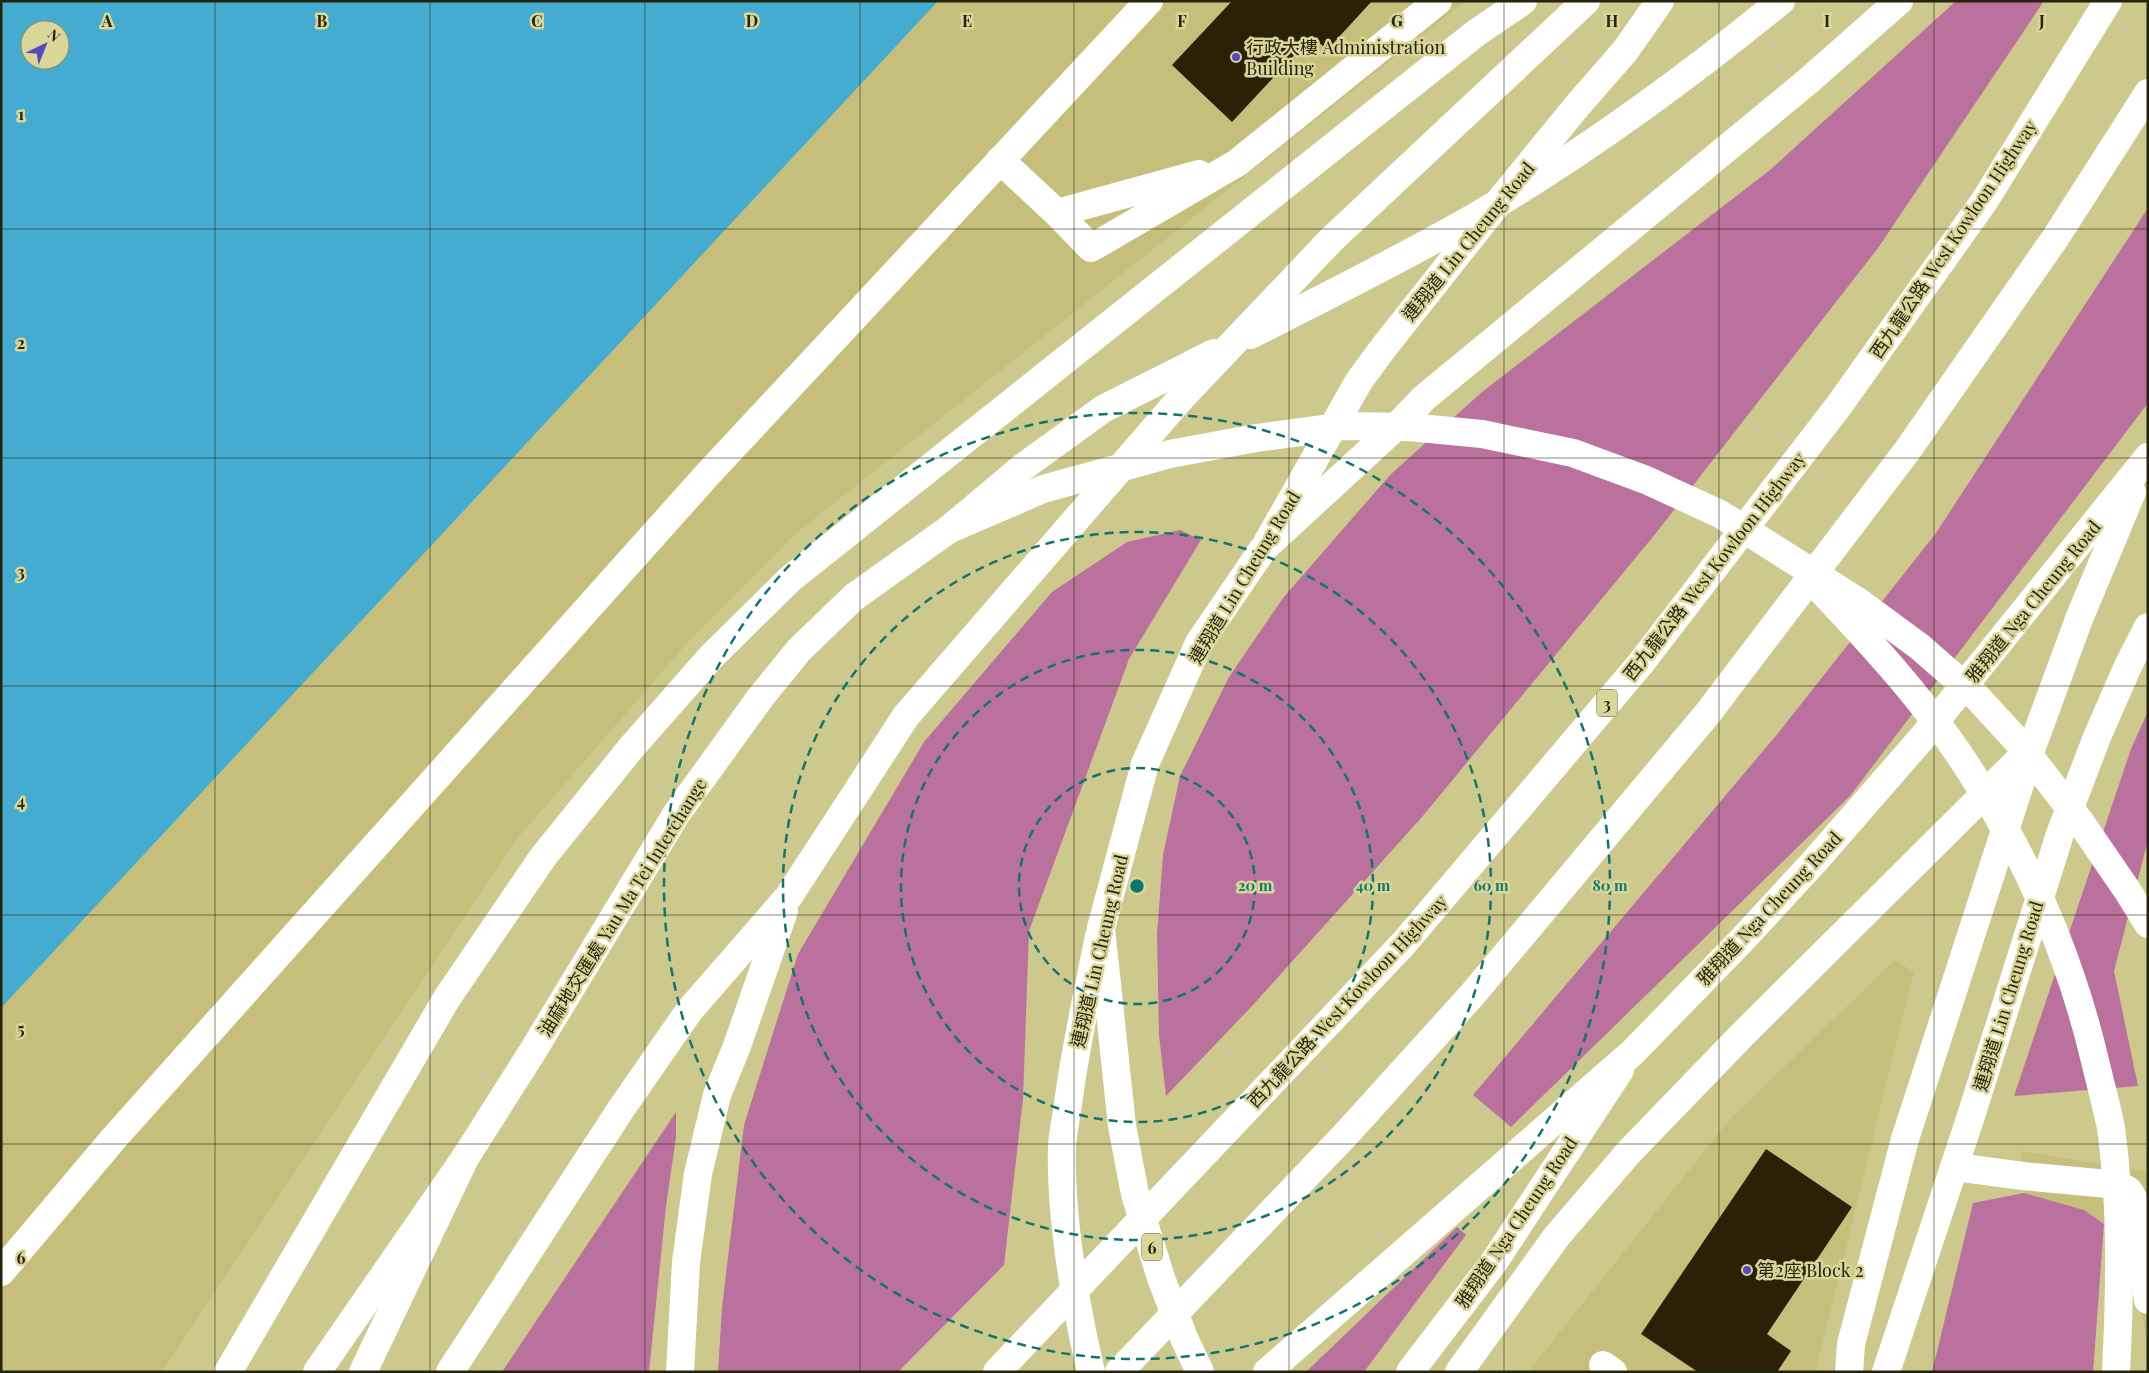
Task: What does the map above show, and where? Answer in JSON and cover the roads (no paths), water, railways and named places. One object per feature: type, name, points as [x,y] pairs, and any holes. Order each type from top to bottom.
[{"type":"main road","points":[[1,1272],[115,1137],[680,505],[1149,1]]},
{"type":"main road","points":[[1000,160],[1091,248],[1236,163],[1438,1]]},
{"type":"main road","points":[[228,1372],[452,990],[543,857],[631,748],[711,658],[805,567],[1468,39],[1523,1]]},
{"type":"main road","points":[[450,1372],[621,1109],[689,1011],[789,896],[906,716],[1181,398],[1331,240],[1586,1]]},
{"type":"main road","name":"連翔道 Lin Cheung Road","points":[[1091,1372],[1075,1289],[1068,1236],[1062,1145],[1072,1074],[1101,928],[1144,764],[1199,643],[1263,550],[1359,381],[1502,198],[1577,106],[1625,51],[1660,1]]},
{"type":"main road","points":[[948,530],[1023,467],[1103,410],[1376,273],[1476,216],[1558,166],[1702,65],[1781,1]]},
{"type":"main road","points":[[1263,550],[1424,398],[1807,82],[1898,1]]},
{"type":"main road","name":"西九龍公路 West Kowloon Highway","points":[[998,1372],[1404,943],[1640,663],[1840,404],[1985,200],[2108,1]]},
{"type":"main road","points":[[1119,1372],[1348,1132],[1472,995],[1708,713],[1907,452],[2056,237],[2148,93]]},
{"type":"main road","points":[[1057,214],[1236,163]]},
{"type":"main road","name":"油麻地交匯處 Yau Ma Tei Interchange","points":[[316,1372],[465,1158],[677,813],[760,698],[799,650],[854,597],[948,530],[1043,489],[1170,454],[1256,438],[1344,426],[1409,428],[1482,434],[1573,453],[1646,480],[1720,514],[1859,602],[1920,647],[1976,696],[2020,744],[2079,820],[2148,924]]},
{"type":"main road","points":[[1849,1372],[1852,1344],[1905,1139],[2032,747],[2079,619],[2148,457]]},
{"type":"main road","name":"雅翔道 Nga Cheung Road","points":[[1410,1372],[1494,1262],[1601,1096],[1633,1052],[1741,941],[1814,862],[1922,738],[2148,457]]},
{"type":"main road","points":[[1788,556],[1843,613],[1922,705],[1972,773],[2017,850],[2056,936],[2086,1023],[2110,1128],[2119,1223],[2119,1307],[2116,1372]]},
{"type":"main road","name":"連翔道 Lin Cheung Road","points":[[1886,1372],[1954,1167],[2060,834],[2097,737],[2128,666],[2148,627]]},
{"type":"main road","points":[[1459,1372],[1557,1236],[1629,1152],[1744,1034],[2032,747]]},
{"type":"main road","points":[[680,1372],[686,1262],[698,1174],[717,1095],[738,1046],[789,896]]},
{"type":"main road","name":"6","points":[[1101,928],[1122,1116],[1135,1194],[1164,1287],[1200,1372]]},
{"type":"main road","points":[[1267,1372],[1633,1052]]},
{"type":"main road","points":[[362,1372],[465,1158]]},
{"type":"main road","points":[[1954,1167],[2119,1185],[2129,1190],[2134,1200],[2148,1300]]},
{"type":"water","points":[[1,1],[938,1],[1,1008]]},
{"type":"place","name":"行政大樓 Administration Building","points":[[1236,57]]},
{"type":"place","name":"第2座 Block 2","points":[[1747,1270]]}]
